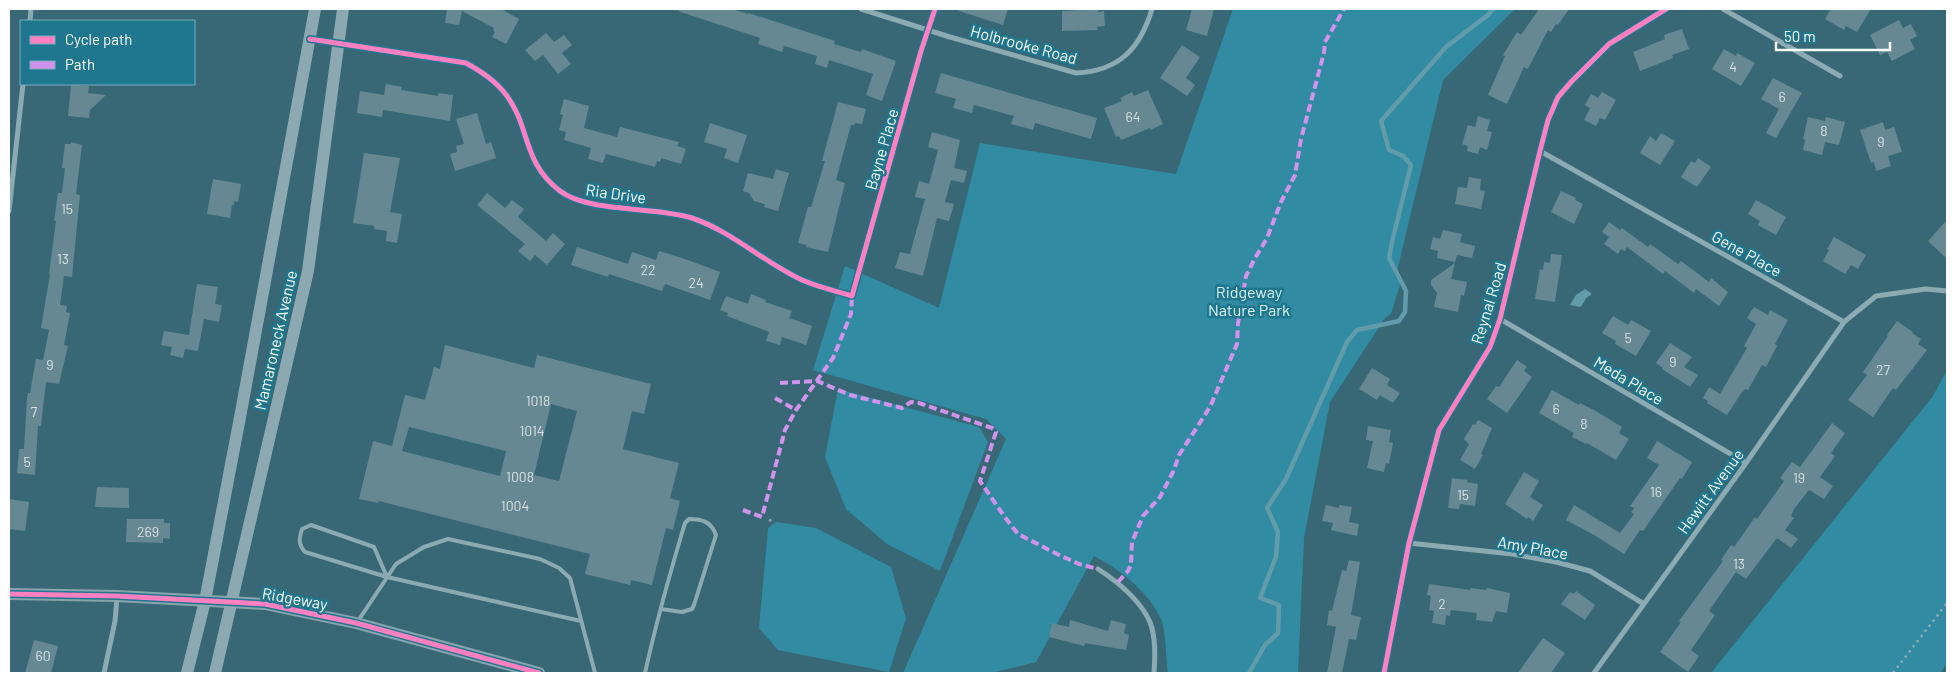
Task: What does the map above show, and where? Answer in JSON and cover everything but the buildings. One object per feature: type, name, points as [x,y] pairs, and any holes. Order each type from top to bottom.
[{"type":"main road","name":"Mamaroneck Avenue","points":[[187,673],[205,601],[315,9]]},
{"type":"main road","name":"Mamaroneck Avenue","points":[[215,673],[308,271],[343,9]]},
{"type":"street","name":"Holbrooke Road","points":[[861,9],[1076,73],[1095,72],[1119,62],[1136,45],[1148,24],[1152,9]]},
{"type":"street","name":"Bayne Place","points":[[852,296],[927,30],[935,9]]},
{"type":"street","name":"Reynal Road","points":[[1384,673],[1409,543],[1439,430],[1490,347],[1500,318],[1548,120],[1558,97],[1609,44],[1666,9]]},
{"type":"street","points":[[1723,9],[1840,76]]},
{"type":"street","name":"Ria Drive","points":[[310,40],[466,63],[489,76],[507,96],[517,114],[530,152],[538,168],[546,178],[572,198],[586,203],[670,212],[694,219],[713,228],[802,280],[852,296]]},
{"type":"street","points":[[9,211],[23,85]]},
{"type":"street","name":"Gene Place","points":[[1540,151],[1844,322]]},
{"type":"street","points":[[1844,322],[1876,296],[1926,289],[1947,291]]},
{"type":"street","name":"Meda Place","points":[[1500,318],[1746,463]]},
{"type":"street","name":"Hewitt Avenue","points":[[1594,673],[1746,463],[1844,322]]},
{"type":"street","name":"Amy Place","points":[[1409,543],[1512,554],[1556,562],[1590,571],[1644,604]]},
{"type":"street","points":[[1098,569],[1118,582],[1134,600],[1150,623],[1155,648],[1154,673]]},
{"type":"street","name":"Ridgeway","points":[[9,594],[117,596],[265,604],[356,623],[539,673]]},
{"type":"street","points":[[104,673],[115,621],[117,596]]},
{"type":"lane","points":[[645,673],[661,609],[685,523],[689,519],[705,522],[713,527],[716,535],[692,609],[682,612],[661,609]]},
{"type":"lane","points":[[386,577],[374,547],[311,525],[302,529],[299,540],[301,547],[306,552],[386,577],[581,621]]},
{"type":"lane","points":[[356,623],[396,564],[424,547],[448,539],[540,559],[559,568],[570,578],[595,673]]},
{"type":"path","points":[[769,520],[774,522]]},
{"type":"path","points":[[1892,673],[1947,603]]},
{"type":"green space","name":"Ridgeway Nature Park","points":[[1233,9],[1515,9],[1443,80],[1397,271],[1402,278],[1391,314],[1385,318],[1330,402],[1304,538],[1298,673],[1168,673],[1164,631],[1156,609],[1132,582],[1094,556],[1036,662],[991,673],[903,673],[1006,439],[986,419],[813,370],[845,266],[939,308],[980,143],[1176,174]]},
{"type":"green space","points":[[1947,370],[1947,664],[1940,673],[1711,673],[1933,396]]},
{"type":"green space","points":[[838,389],[979,427],[988,442],[940,571],[887,544],[846,509],[825,457]]},
{"type":"green space","points":[[776,522],[816,528],[891,567],[906,618],[889,672],[778,650],[759,628],[768,528]]},
{"type":"shaded area","points":[[1585,289],[1591,295],[1582,305],[1580,307],[1570,305],[1576,295]]},
{"type":"waterway","points":[[1249,673],[1265,645],[1278,633],[1279,605],[1260,598],[1276,557],[1278,532],[1267,508],[1286,479],[1347,342],[1357,330],[1399,321],[1405,312],[1406,291],[1389,258],[1411,165],[1403,156],[1389,150],[1381,121],[1446,47],[1488,15],[1493,9]]},
{"type":"marked path","points":[[1118,582],[1131,565],[1132,542],[1143,516],[1160,497],[1174,470],[1179,455],[1210,407],[1237,344],[1238,323],[1246,276],[1267,238],[1281,202],[1295,175],[1301,139],[1324,53],[1325,42],[1344,9]]},
{"type":"marked path","points":[[743,510],[762,517],[785,430],[796,410],[833,358],[851,314],[852,296]]},
{"type":"marked path","points":[[780,383],[817,381],[850,395],[902,408],[911,402],[919,403],[992,428],[996,432],[980,481],[1004,516],[1018,534],[1079,564],[1098,569]]},
{"type":"marked path","points":[[775,398],[796,410]]},
{"type":"cycle path","points":[[310,39],[466,63],[488,77],[507,96],[515,108],[539,169],[560,191],[572,198],[588,203],[677,214],[692,218],[720,231],[802,280],[852,296],[921,51],[935,9]]},
{"type":"cycle path","points":[[1384,673],[1409,543],[1439,430],[1490,347],[1500,319],[1548,120],[1558,97],[1609,44],[1666,9]]},
{"type":"cycle path","points":[[9,594],[117,596],[265,604],[356,623],[539,673]]}]
